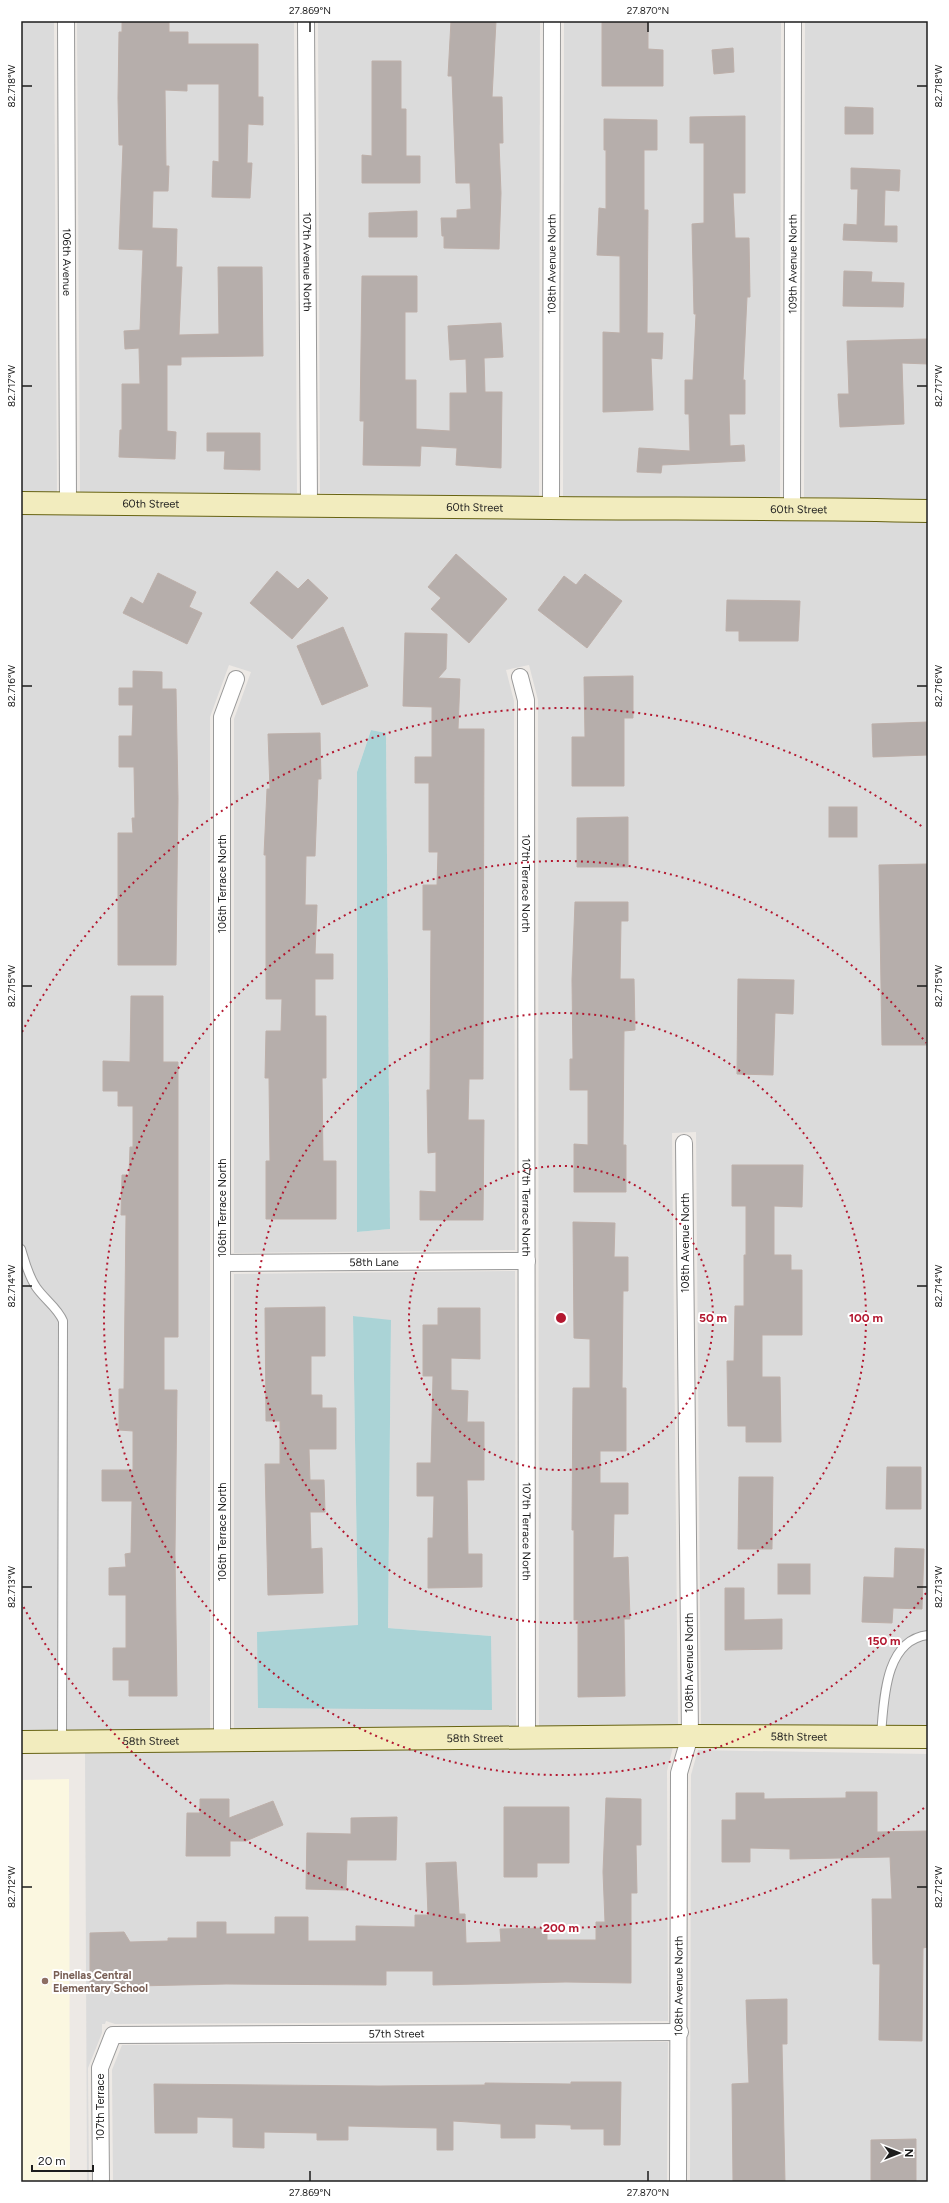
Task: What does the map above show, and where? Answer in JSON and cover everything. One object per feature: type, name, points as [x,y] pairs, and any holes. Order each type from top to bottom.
[{"type":"street","name":"106th Avenue","points":[[66,21],[68,503]]},
{"type":"street","name":"107th Avenue North","points":[[306,21],[309,504]]},
{"type":"street","name":"108th Avenue North","points":[[551,508],[552,21]]},
{"type":"street","name":"109th Avenue North","points":[[792,508],[793,21]]},
{"type":"street","name":"60th Street","points":[[21,503],[309,504],[551,508],[792,508],[928,510]]},
{"type":"street","name":"107th Terrace North","points":[[520,677],[526,700],[527,1738]]},
{"type":"street","name":"106th Terrace North","points":[[222,1740],[222,717],[236,679]]},
{"type":"street","name":"108th Avenue North","points":[[678,2182],[680,2032],[679,1773],[690,1736],[684,1143]]},
{"type":"street","name":"58th Lane","points":[[222,1263],[527,1261]]},
{"type":"street","name":"58th Street","points":[[21,1742],[690,1736],[880,1738],[928,1737]]},
{"type":"street","name":"57th Street","points":[[113,2035],[680,2032]]},
{"type":"street","name":"107th Terrace","points":[[101,2182],[100,2068],[113,2035]]},
{"type":"lane","points":[[21,1249],[29,1274],[37,1288],[61,1316],[63,1321],[62,1742]]},
{"type":"lane","points":[[880,1738],[891,1664],[911,1640],[928,1635]]},
{"type":"shaded area","points":[[21,21],[54,21],[57,493],[21,493]]},
{"type":"shaded area","points":[[77,21],[294,21],[297,493],[80,493]]},
{"type":"shaded area","points":[[318,21],[540,21],[539,497],[320,493]]},
{"type":"shaded area","points":[[564,21],[781,21],[780,497],[563,497]]},
{"type":"shaded area","points":[[805,21],[928,21],[928,500],[804,497]]},
{"type":"shaded area","points":[[21,514],[792,518],[928,521],[928,1726],[701,1726],[696,1132],[672,1133],[678,1726],[539,1727],[538,700],[529,665],[506,670],[514,701],[515,1250],[234,1253],[234,719],[251,672],[229,665],[210,717],[210,1730],[21,1731]],"holes":[[[371,730],[386,733],[390,1229],[357,1232],[357,772]]]},
{"type":"shaded area","points":[[515,1271],[516,1727],[234,1730],[234,1274]],"holes":[[[353,1316],[391,1321],[388,1628],[491,1636],[257,1632],[358,1626]]]},
{"type":"shaded area","points":[[673,1747],[667,1771],[668,2021],[115,2024],[106,2021],[105,2024],[102,2024],[102,2033],[88,2068],[89,2182],[87,2182],[85,1752]]},
{"type":"shaded area","points":[[698,1750],[928,1754],[928,2182],[690,2182],[691,1775]]},
{"type":"shaded area","name":"Pinellas Central Elementary School","points":[[69,1779],[70,2182],[21,2182],[21,1780]]},
{"type":"shaded area","points":[[668,2042],[667,2182],[113,2182],[112,2070],[122,2045]]},
{"type":"water","points":[[371,730],[386,733],[390,1229],[357,1232],[357,772]]},
{"type":"water","points":[[353,1316],[391,1320],[388,1628],[491,1636],[492,1710],[258,1708],[257,1632],[358,1625]]},
{"type":"building","points":[[122,21],[169,21],[169,32],[188,32],[188,44],[258,44],[258,97],[263,97],[263,125],[248,124],[247,163],[252,163],[250,198],[212,197],[213,161],[219,162],[219,84],[187,84],[187,91],[165,90],[166,166],[169,166],[168,191],[153,191],[152,228],[177,229],[176,267],[182,267],[179,335],[219,334],[218,267],[262,267],[263,356],[181,357],[181,365],[167,365],[167,431],[176,432],[175,459],[119,457],[120,430],[122,430],[122,384],[140,384],[139,348],[125,349],[124,331],[140,330],[143,250],[119,249],[123,145],[119,145],[118,98],[119,32],[122,32]]},
{"type":"building","points":[[451,21],[496,21],[492,97],[502,97],[503,143],[499,143],[501,193],[499,249],[444,248],[441,218],[457,218],[457,210],[471,209],[470,183],[456,183],[452,76],[448,76]]},
{"type":"building","points":[[602,21],[648,21],[648,49],[663,50],[663,86],[602,86]]},
{"type":"building","points":[[733,48],[734,72],[714,74],[712,50]]},
{"type":"building","points":[[372,61],[401,61],[401,109],[406,109],[406,156],[420,156],[420,183],[362,183],[362,155],[372,156]]},
{"type":"building","points":[[845,107],[873,108],[873,134],[845,134]]},
{"type":"building","points":[[745,116],[745,193],[733,193],[735,238],[749,238],[750,297],[747,297],[743,380],[745,380],[745,414],[729,414],[730,446],[744,445],[745,461],[662,465],[661,473],[637,472],[639,448],[690,451],[689,414],[685,414],[685,380],[693,380],[696,314],[694,314],[692,224],[704,223],[704,143],[690,143],[690,117]]},
{"type":"building","points":[[604,119],[657,120],[657,150],[644,150],[644,210],[648,210],[647,333],[663,333],[662,359],[651,358],[653,410],[603,412],[603,332],[620,333],[620,256],[597,255],[599,208],[606,209],[606,150],[604,150]]},
{"type":"building","points":[[851,168],[900,170],[899,191],[885,190],[884,226],[897,226],[897,242],[843,240],[844,224],[857,225],[858,189],[851,189]]},
{"type":"building","points":[[417,211],[417,237],[369,237],[369,213]]},
{"type":"building","points":[[844,271],[872,272],[871,282],[904,283],[903,307],[843,306]]},
{"type":"building","points":[[362,276],[417,276],[417,312],[405,312],[405,380],[416,380],[416,429],[450,431],[450,393],[467,393],[466,359],[450,360],[448,326],[501,323],[503,357],[484,358],[485,392],[502,392],[501,468],[456,465],[457,448],[421,446],[420,466],[363,465],[364,421],[360,421]]},
{"type":"building","points":[[928,339],[928,364],[902,363],[904,424],[840,427],[838,394],[849,394],[847,341]]},
{"type":"building","points":[[207,433],[260,433],[260,470],[224,469],[225,451],[207,451]]},
{"type":"building","points":[[456,554],[507,599],[469,643],[431,609],[441,598],[428,587]]},
{"type":"building","points":[[277,571],[298,589],[308,579],[328,598],[292,639],[250,603]]},
{"type":"building","points":[[158,573],[196,592],[189,607],[202,613],[187,644],[123,613],[131,597],[143,604]]},
{"type":"building","points":[[585,574],[622,601],[587,648],[538,610],[564,576],[576,585]]},
{"type":"building","points":[[727,600],[800,601],[798,641],[739,641],[739,631],[726,631]]},
{"type":"building","points":[[343,627],[368,686],[322,705],[297,646]]},
{"type":"building","points":[[405,633],[447,634],[446,669],[438,678],[460,679],[458,729],[484,729],[483,1079],[469,1079],[468,1120],[484,1120],[483,1220],[420,1220],[420,1191],[436,1192],[436,1152],[428,1153],[427,1090],[430,1090],[431,930],[423,930],[423,885],[437,885],[438,852],[429,852],[429,783],[415,783],[415,757],[432,757],[432,707],[403,706]]},
{"type":"building","points":[[133,671],[162,672],[162,689],[176,689],[178,798],[176,965],[118,965],[118,833],[133,833],[132,818],[135,818],[134,767],[119,767],[119,736],[132,736],[133,705],[119,705],[119,688],[133,688]]},
{"type":"building","points":[[633,676],[633,718],[624,718],[624,786],[572,786],[572,737],[585,737],[584,677]]},
{"type":"building","points":[[928,722],[928,755],[873,757],[872,724]]},
{"type":"building","points":[[320,733],[321,779],[318,779],[315,856],[306,856],[305,905],[317,905],[315,954],[333,954],[333,979],[315,979],[315,1016],[326,1016],[326,1078],[322,1078],[323,1161],[336,1161],[336,1219],[266,1219],[266,1161],[270,1161],[269,1078],[265,1078],[266,1031],[281,1031],[282,999],[266,999],[266,855],[264,855],[267,789],[270,789],[268,734]]},
{"type":"building","points":[[829,807],[857,807],[857,837],[829,837]]},
{"type":"building","points":[[628,817],[628,867],[577,867],[577,818]]},
{"type":"building","points":[[928,864],[928,1045],[882,1045],[879,865]]},
{"type":"building","points":[[575,902],[628,902],[628,921],[621,921],[620,979],[634,979],[635,1030],[624,1031],[623,1145],[626,1145],[626,1192],[574,1192],[574,1144],[588,1145],[588,1090],[570,1090],[570,1059],[573,1059],[572,980]]},
{"type":"building","points":[[738,979],[794,980],[793,1014],[775,1013],[773,1075],[737,1074]]},
{"type":"building","points":[[131,996],[163,996],[163,1062],[178,1062],[178,1337],[164,1337],[164,1390],[177,1390],[175,1553],[177,1696],[129,1696],[129,1680],[113,1680],[113,1648],[126,1648],[126,1595],[109,1595],[109,1568],[126,1567],[125,1554],[131,1553],[132,1501],[102,1501],[102,1470],[133,1470],[133,1431],[119,1430],[119,1389],[124,1389],[126,1215],[121,1215],[122,1175],[129,1175],[130,1147],[133,1147],[133,1106],[118,1106],[118,1091],[103,1091],[103,1061],[130,1062]]},
{"type":"building","points":[[732,1165],[803,1165],[802,1207],[774,1206],[774,1255],[791,1255],[791,1270],[802,1270],[802,1335],[762,1335],[762,1377],[780,1377],[781,1442],[746,1442],[746,1426],[728,1426],[727,1361],[734,1361],[735,1306],[744,1306],[744,1255],[746,1255],[746,1206],[732,1206]]},
{"type":"building","points":[[573,1222],[615,1223],[614,1257],[628,1257],[628,1291],[623,1291],[622,1388],[626,1388],[626,1451],[600,1451],[600,1483],[628,1483],[628,1514],[614,1514],[613,1558],[628,1557],[630,1619],[624,1619],[625,1696],[578,1697],[578,1620],[574,1620],[574,1530],[572,1530],[573,1388],[590,1388],[590,1339],[574,1338]]},
{"type":"building","points":[[325,1307],[325,1356],[311,1356],[311,1395],[322,1395],[322,1408],[336,1408],[336,1449],[309,1449],[310,1480],[324,1480],[325,1512],[310,1512],[311,1549],[322,1548],[323,1593],[268,1595],[265,1464],[280,1464],[280,1421],[266,1421],[265,1308]]},
{"type":"building","points":[[438,1308],[480,1308],[480,1359],[451,1358],[451,1390],[468,1391],[467,1422],[484,1422],[484,1480],[467,1480],[468,1554],[482,1554],[482,1587],[428,1588],[428,1538],[433,1538],[434,1496],[417,1496],[417,1463],[431,1463],[433,1376],[423,1376],[423,1325],[438,1325]]},
{"type":"building","points":[[887,1467],[921,1467],[921,1509],[886,1509]]},
{"type":"building","points":[[739,1477],[773,1477],[772,1549],[738,1549]]},
{"type":"building","points":[[895,1548],[924,1549],[922,1609],[893,1608],[892,1623],[862,1622],[864,1577],[894,1578]]},
{"type":"building","points":[[778,1564],[810,1564],[810,1594],[778,1594]]},
{"type":"building","points":[[725,1588],[744,1588],[744,1620],[782,1619],[782,1649],[725,1650]]},
{"type":"building","points":[[846,1792],[877,1792],[877,1832],[928,1831],[928,1947],[923,1948],[922,2041],[879,2040],[880,1964],[873,1964],[872,1899],[892,1899],[890,1857],[790,1859],[790,1849],[750,1848],[750,1862],[722,1862],[722,1820],[736,1820],[736,1793],[764,1793],[764,1799],[846,1798]]},
{"type":"building","points":[[606,1798],[641,1799],[641,1845],[636,1845],[637,1893],[631,1893],[631,1983],[566,1982],[433,1985],[433,1971],[386,1971],[386,1985],[226,1984],[90,1987],[90,1933],[124,1932],[130,1942],[168,1941],[168,1938],[197,1938],[197,1922],[226,1922],[226,1934],[275,1934],[275,1917],[308,1917],[308,1941],[356,1941],[356,1926],[415,1927],[415,1915],[428,1915],[426,1863],[456,1862],[459,1914],[465,1914],[466,1943],[501,1942],[500,1929],[547,1928],[547,1940],[596,1940],[596,1922],[605,1922],[603,1872]]},
{"type":"building","points":[[200,1799],[229,1799],[229,1818],[273,1801],[283,1825],[246,1841],[230,1841],[230,1856],[186,1856],[187,1813],[200,1813]]},
{"type":"building","points":[[504,1807],[569,1807],[569,1863],[537,1863],[537,1877],[504,1877]]},
{"type":"building","points":[[397,1817],[396,1860],[347,1860],[346,1890],[306,1889],[307,1833],[351,1834],[351,1818]]},
{"type":"building","points":[[787,1999],[787,2044],[782,2044],[785,2182],[733,2182],[732,2084],[749,2083],[746,2000]]},
{"type":"building","points":[[571,2082],[621,2082],[620,2145],[604,2145],[604,2129],[571,2129],[571,2125],[535,2124],[535,2138],[501,2138],[501,2124],[453,2121],[453,2150],[437,2150],[437,2128],[348,2126],[348,2140],[317,2140],[317,2133],[264,2132],[264,2148],[233,2147],[233,2118],[197,2117],[197,2133],[155,2133],[154,2084],[380,2086],[485,2085],[485,2083],[571,2084]]},
{"type":"building","points":[[916,2139],[916,2182],[871,2182],[871,2140]]},
{"type":"place","name":"Pinellas Central Elementary School","points":[[45,1981]]}]
